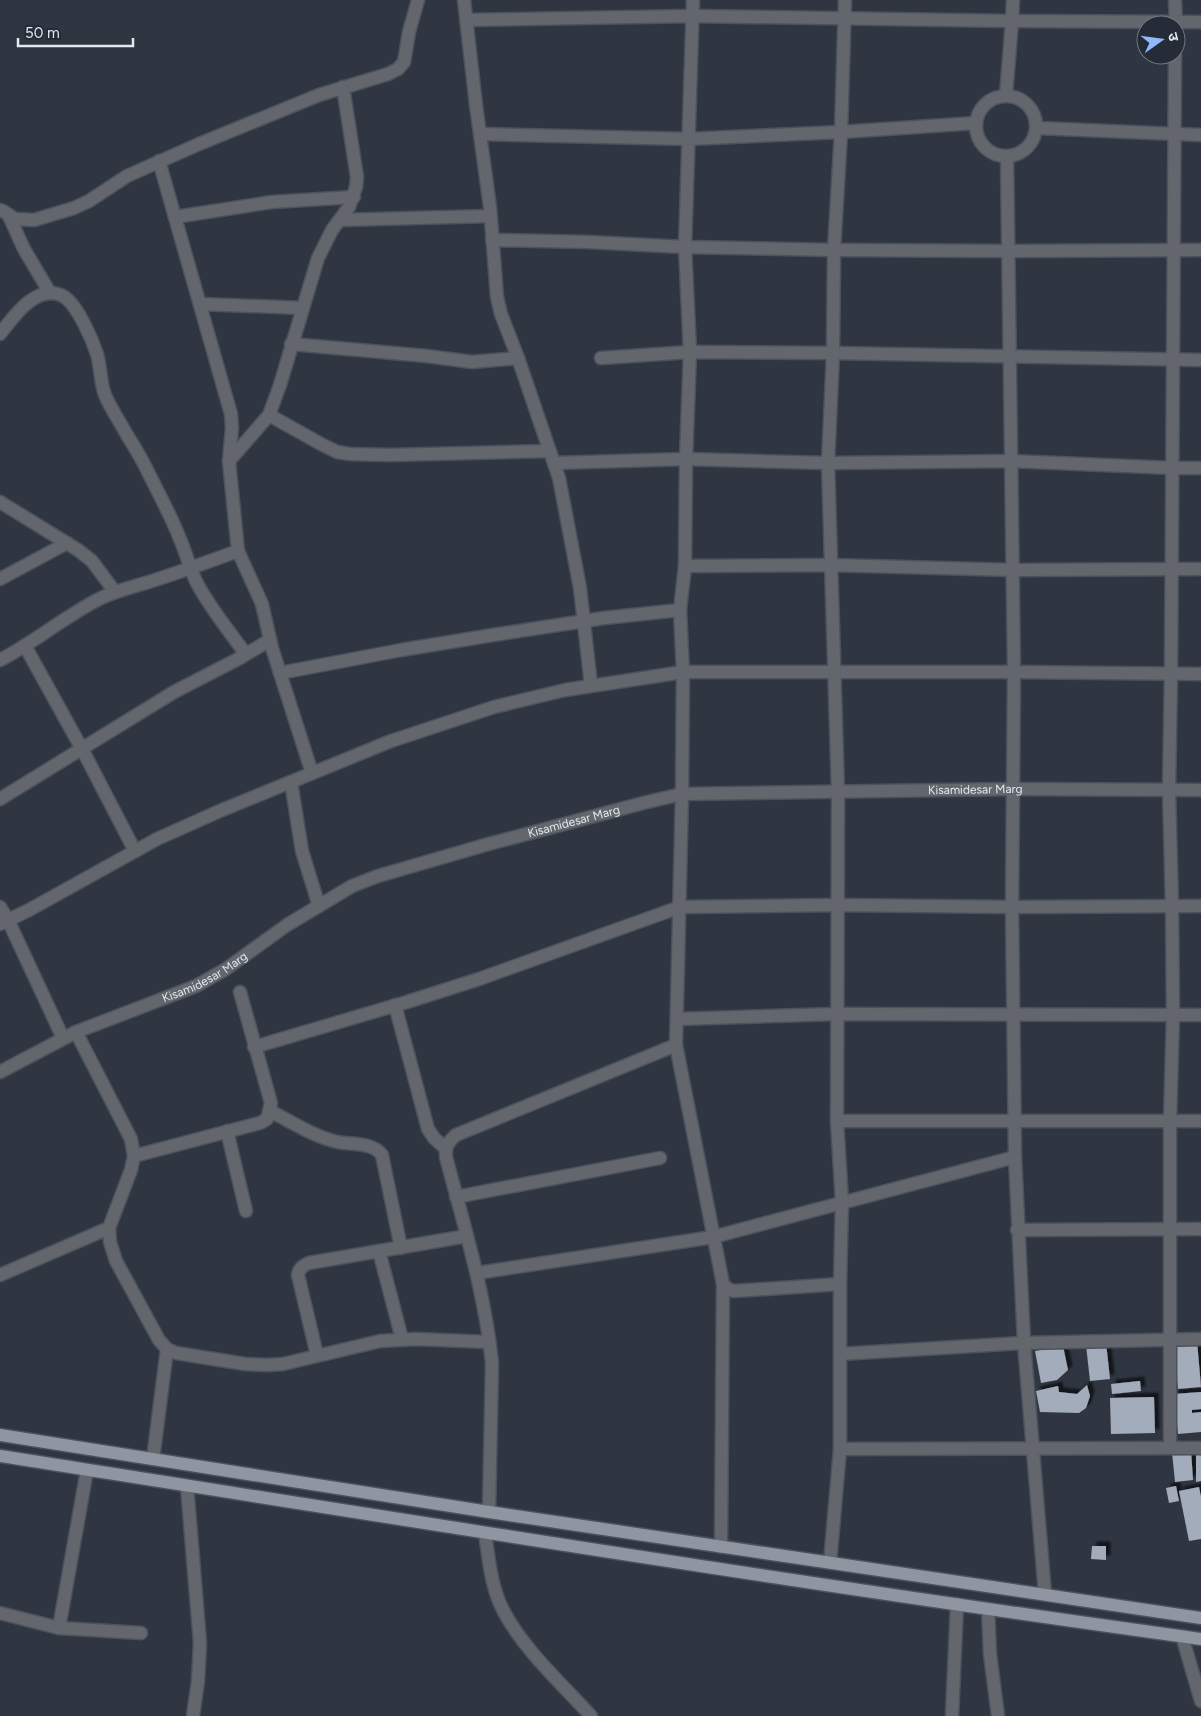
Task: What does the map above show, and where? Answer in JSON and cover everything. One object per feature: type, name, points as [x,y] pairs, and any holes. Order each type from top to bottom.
[{"type":"main road","points":[[0,1435],[489,1512],[1201,1618]]},
{"type":"main road","points":[[0,1456],[485,1533],[988,1609],[1201,1639]]},
{"type":"street","points":[[5,213],[23,220],[34,220],[74,208],[89,201],[127,176],[160,161],[294,104],[343,87],[374,79],[398,69],[404,62],[409,32],[418,0]]},
{"type":"street","points":[[464,0],[481,134],[497,297],[501,314],[552,457],[572,546],[585,620],[591,685]]},
{"type":"street","points":[[693,0],[685,247],[690,352],[685,566],[680,610],[683,672],[682,794],[676,1045],[723,1284],[721,1547]]},
{"type":"street","points":[[830,1563],[840,1449],[842,1202],[836,1121],[838,792],[828,463],[833,353],[834,250],[841,132],[845,0]]},
{"type":"street","points":[[1006,95],[1013,0]]},
{"type":"street","points":[[1175,0],[1176,15]]},
{"type":"street","points":[[466,20],[692,16],[1136,23]]},
{"type":"street","points":[[1186,23],[1201,22]]},
{"type":"street","points":[[1170,1447],[1169,1230],[1173,1016],[1169,790],[1175,65]]},
{"type":"street","points":[[229,461],[269,415],[324,243],[354,197],[356,177],[343,87]]},
{"type":"street","points":[[1006,95],[1025,101],[1036,118],[1034,139],[1027,148],[1018,154],[1007,156],[994,154],[984,146],[978,136],[976,123],[979,112],[986,103],[995,97],[1006,95]]},
{"type":"street","points":[[481,134],[688,139],[976,123]]},
{"type":"street","points":[[1036,128],[1201,135]]},
{"type":"street","points":[[1007,156],[1014,672],[1012,789],[1014,1121],[1024,1343],[1045,1594]]},
{"type":"street","points":[[160,161],[230,414],[232,428],[229,461],[238,551],[258,591],[280,674],[312,773]]},
{"type":"street","points":[[175,217],[272,202],[354,197]]},
{"type":"street","points":[[5,213],[50,293]]},
{"type":"street","points":[[340,220],[490,216]]},
{"type":"street","points":[[492,240],[834,250],[1201,250]]},
{"type":"street","points":[[0,334],[24,306],[36,297],[50,293],[62,296],[68,301],[84,324],[97,355],[103,388],[110,406],[137,451],[168,512],[181,540],[197,585],[245,654]]},
{"type":"street","points":[[200,304],[302,308]]},
{"type":"street","points":[[292,344],[472,362],[518,358]]},
{"type":"street","points":[[601,358],[690,352],[1201,360]]},
{"type":"street","points":[[269,415],[337,452],[350,454],[828,463],[1012,461],[1201,468]]},
{"type":"street","points":[[0,502],[92,560],[115,592]]},
{"type":"street","points":[[0,579],[67,543]]},
{"type":"street","points":[[0,660],[25,646],[67,617],[101,598],[238,551]]},
{"type":"street","points":[[685,566],[830,565],[1013,570],[1201,569]]},
{"type":"street","points":[[280,674],[401,650],[585,620],[680,610]]},
{"type":"street","points":[[0,799],[174,692],[270,640]]},
{"type":"street","points":[[25,646],[82,749],[135,851]]},
{"type":"street","points":[[4,922],[157,839],[222,810],[391,741],[487,710],[565,690],[683,672],[1201,674]]},
{"type":"street","points":[[291,782],[302,850],[318,906]]},
{"type":"street","name":"Kisamidesar Marg","points":[[0,1072],[76,1032],[196,986],[226,969],[261,943],[352,886],[378,876],[485,845],[647,802],[682,794],[1012,789],[1201,790]]},
{"type":"street","points":[[254,1047],[479,979],[680,907],[837,905],[1012,907],[1201,906]]},
{"type":"street","points":[[0,907],[4,922],[63,1038]]},
{"type":"street","points":[[134,1156],[260,1123],[267,1118],[271,1103],[240,992]]},
{"type":"street","points":[[395,1005],[428,1129],[434,1138],[445,1148]]},
{"type":"street","points":[[677,1020],[837,1014],[1201,1016]]},
{"type":"street","points":[[76,1032],[131,1139],[134,1156],[131,1170],[109,1228],[110,1242],[116,1260],[159,1340],[167,1349],[176,1353],[267,1366],[283,1364],[380,1341],[402,1339],[490,1342]]},
{"type":"street","points":[[489,1512],[492,1364],[490,1342],[477,1274],[445,1148],[456,1135],[676,1045]]},
{"type":"street","points":[[270,1112],[336,1142],[372,1146],[378,1149],[382,1154],[400,1248]]},
{"type":"street","points":[[836,1121],[1201,1121]]},
{"type":"street","points":[[227,1131],[246,1211]]},
{"type":"street","points":[[477,1274],[713,1237],[1015,1157]]},
{"type":"street","points":[[456,1197],[660,1158]]},
{"type":"street","points":[[0,1275],[109,1228]]},
{"type":"street","points":[[1018,1230],[1201,1229]]},
{"type":"street","points":[[317,1356],[298,1275],[299,1270],[309,1263],[467,1236]]},
{"type":"street","points":[[379,1251],[402,1339]]},
{"type":"street","points":[[723,1284],[728,1289],[734,1291],[840,1284]]},
{"type":"street","points":[[840,1354],[1024,1343],[1201,1339]]},
{"type":"street","points":[[153,1459],[167,1349]]},
{"type":"street","points":[[840,1449],[1201,1448]]},
{"type":"street","points":[[59,1628],[87,1470]]},
{"type":"street","points":[[187,1486],[200,1643],[198,1681],[193,1716]]},
{"type":"street","points":[[485,1533],[491,1573],[504,1612],[528,1647],[591,1716]]},
{"type":"street","points":[[952,1716],[957,1604]]},
{"type":"street","points":[[988,1609],[990,1654],[998,1716]]},
{"type":"street","points":[[0,1613],[59,1628],[141,1633]]},
{"type":"street","points":[[1182,1636],[1201,1702]]},
{"type":"building","points":[[1197,1341],[1201,1387],[1178,1389],[1173,1343]]},
{"type":"building","points":[[1106,1343],[1110,1379],[1090,1381],[1086,1345]]},
{"type":"building","points":[[1063,1346],[1068,1370],[1057,1380],[1041,1383],[1035,1351]]},
{"type":"building","points":[[1140,1381],[1141,1391],[1112,1394],[1111,1384]]},
{"type":"building","points":[[1087,1385],[1090,1396],[1086,1408],[1079,1413],[1040,1412],[1036,1391],[1058,1386],[1059,1392],[1077,1394]]},
{"type":"building","points":[[1201,1392],[1201,1409],[1192,1410],[1192,1413],[1201,1412],[1201,1432],[1178,1434],[1174,1394]]},
{"type":"building","points":[[1154,1397],[1155,1433],[1111,1434],[1110,1398]]},
{"type":"building","points":[[1191,1451],[1193,1480],[1175,1482],[1172,1452]]},
{"type":"building","points":[[1196,1454],[1201,1454],[1201,1481],[1196,1482]]},
{"type":"building","points":[[1176,1486],[1179,1501],[1169,1503],[1166,1488]]},
{"type":"building","points":[[1199,1487],[1201,1497],[1201,1539],[1189,1541],[1179,1491]]},
{"type":"building","points":[[1092,1546],[1106,1546],[1106,1560],[1091,1559]]}]
